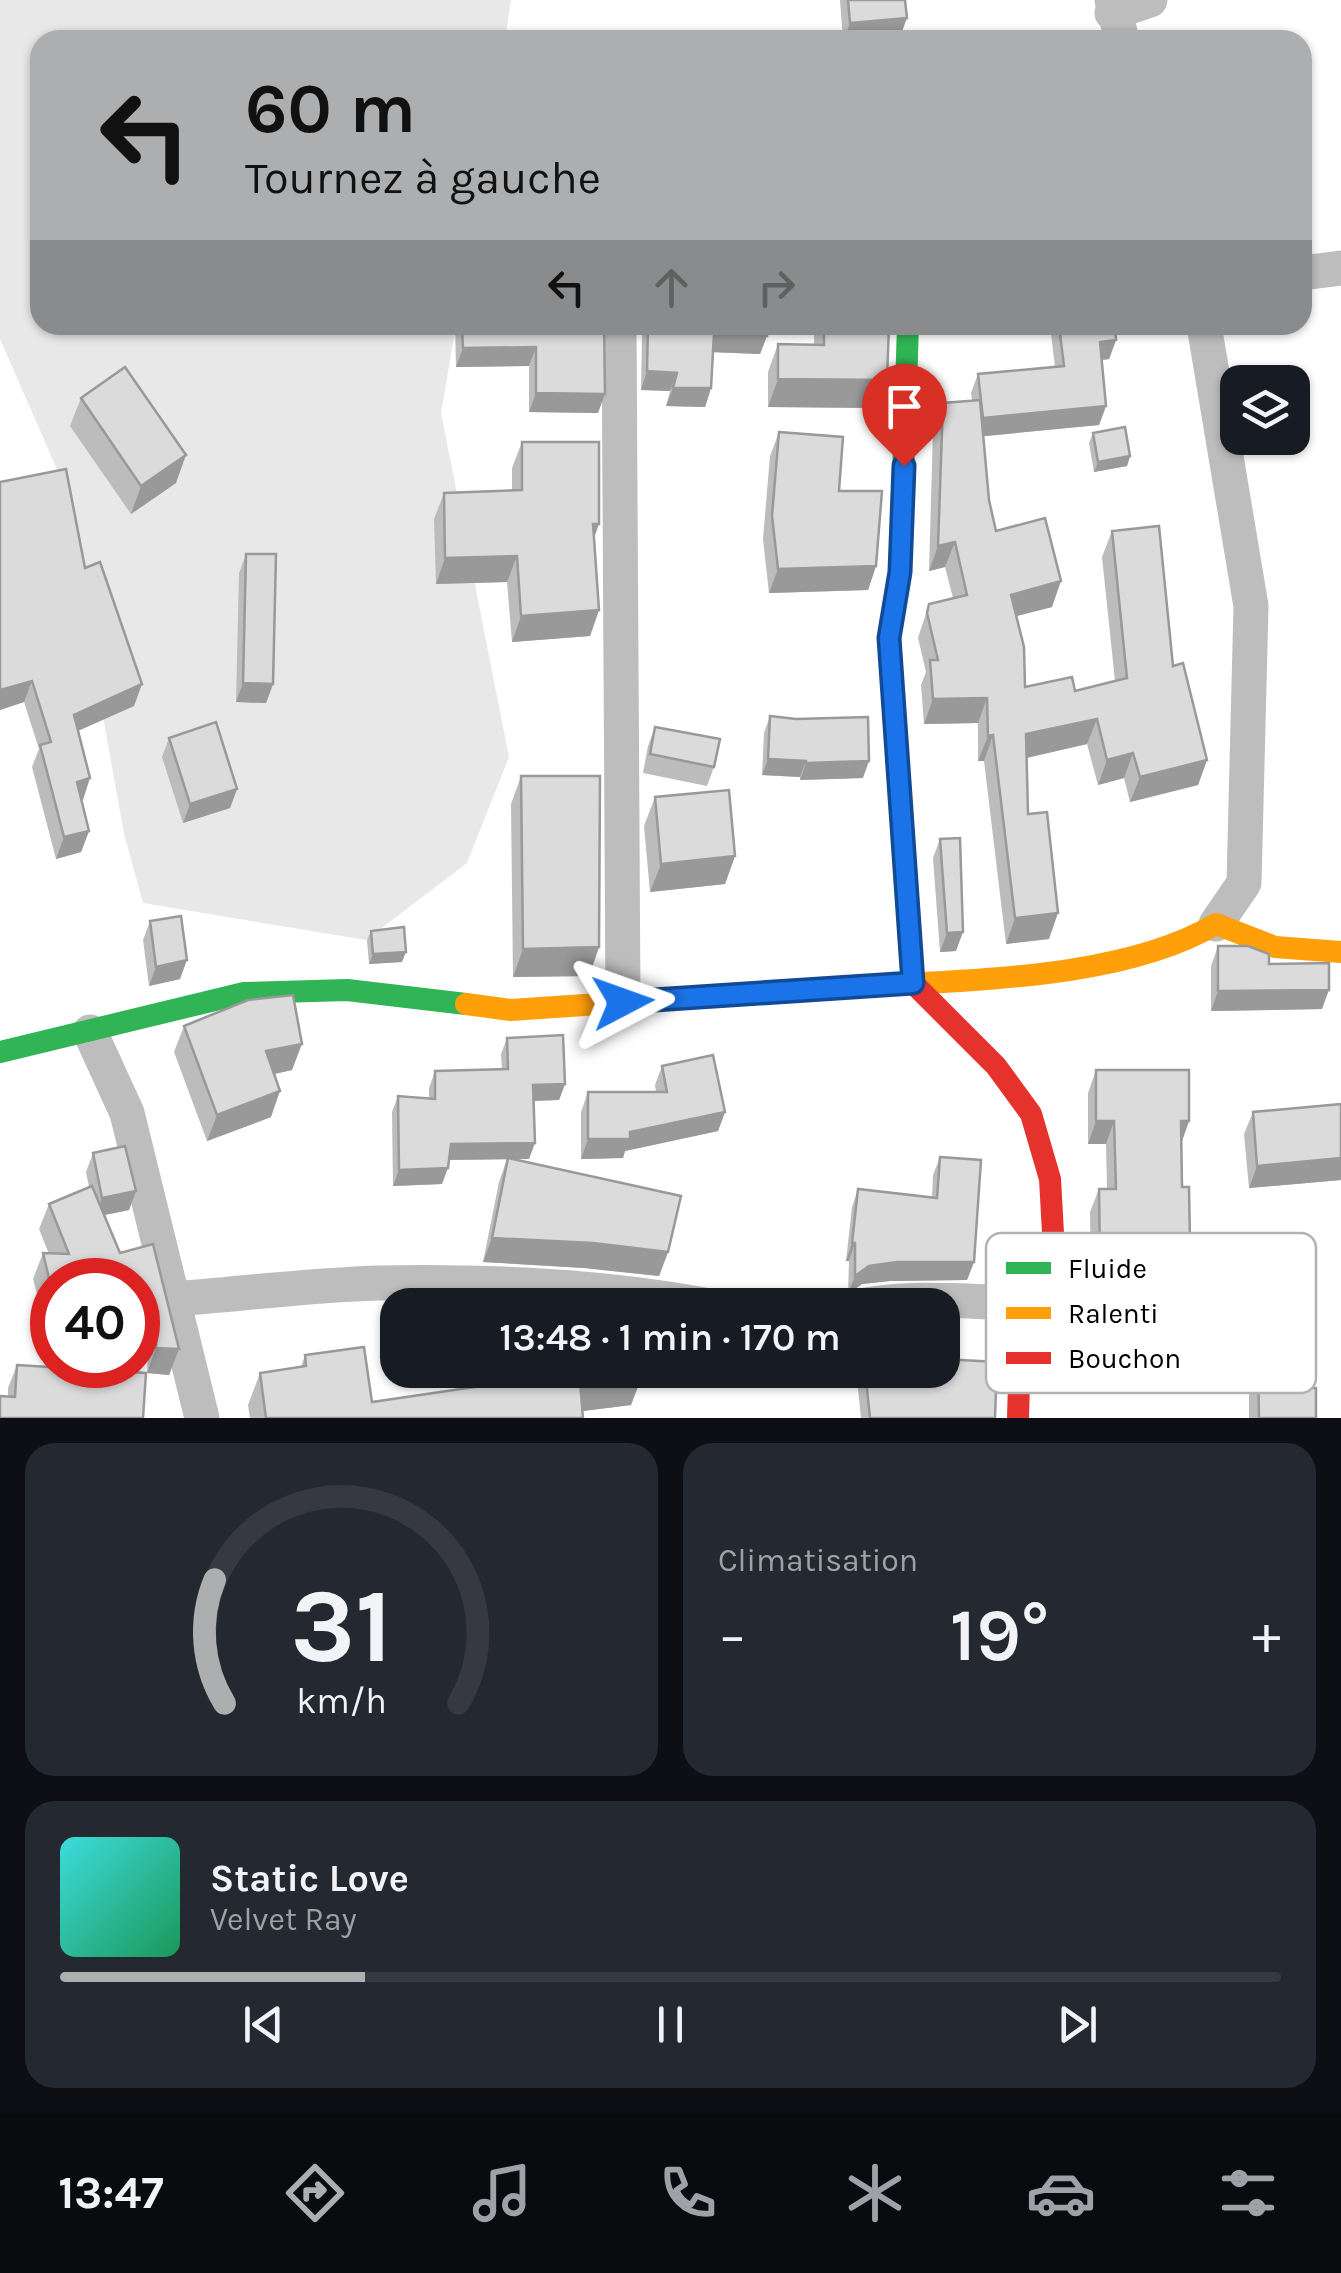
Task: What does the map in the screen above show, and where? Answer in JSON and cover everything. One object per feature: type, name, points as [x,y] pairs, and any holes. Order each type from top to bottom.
[{"type":"street","points":[[1115,18],[1150,0]]},
{"type":"street","points":[[1312,272],[1341,268]]},
{"type":"street","points":[[619,335],[623,1002]]},
{"type":"street","points":[[908,335],[900,572],[889,638],[913,983],[996,1066],[1030,1114],[1050,1179],[1053,1233]]},
{"type":"street","points":[[0,1052],[244,993],[347,990],[512,1010],[913,983],[1029,974],[1122,960],[1189,940],[1216,924],[1244,883],[1251,606],[1206,335]]},
{"type":"street","points":[[1216,924],[1275,948],[1341,952]]},
{"type":"street","points":[[90,1032],[127,1113],[202,1418]]},
{"type":"street","points":[[172,1299],[376,1283],[570,1288]]},
{"type":"street","points":[[960,1300],[986,1302]]},
{"type":"street","points":[[1018,1418],[1019,1393]]},
{"type":"shaded area","points":[[0,0],[511,0],[506,30],[30,30],[30,335],[454,335],[441,413],[509,757],[467,863],[366,940],[143,903],[124,834],[60,476],[0,339]]},
{"type":"building","points":[[848,0],[905,0],[907,18],[850,23]]},
{"type":"building","points":[[462,335],[604,335],[605,394],[536,393],[536,347],[463,348]]},
{"type":"building","points":[[648,335],[714,335],[711,388],[673,388],[677,373],[647,371]]},
{"type":"building","points":[[824,335],[889,335],[887,380],[778,379],[778,344],[824,345]]},
{"type":"building","points":[[1060,335],[1116,335],[1116,340],[1100,342],[1106,406],[983,418],[978,374],[1064,366]]},
{"type":"building","points":[[125,367],[186,455],[141,486],[81,398]]},
{"type":"building","points":[[980,400],[989,500],[996,531],[1045,518],[1061,581],[1011,595],[1024,647],[1025,687],[1072,677],[1075,691],[1127,678],[1112,531],[1159,526],[1173,666],[1183,663],[1207,760],[1140,777],[1133,753],[1107,760],[1097,719],[1026,734],[1028,814],[1047,812],[1058,913],[1015,918],[993,735],[988,736],[987,698],[933,699],[930,660],[938,660],[927,613],[929,604],[967,595],[955,542],[938,546],[943,403]]},
{"type":"building","points":[[1125,427],[1130,456],[1098,462],[1093,433]]},
{"type":"building","points":[[779,432],[843,437],[839,491],[882,491],[876,566],[778,569],[772,516]]},
{"type":"building","points":[[522,442],[599,442],[599,524],[593,524],[599,610],[521,616],[517,556],[445,558],[444,493],[522,490]]},
{"type":"building","points":[[66,469],[85,568],[100,562],[142,684],[74,715],[90,778],[77,782],[89,831],[64,837],[40,745],[51,742],[32,681],[0,690],[0,482]]},
{"type":"building","points":[[246,554],[276,554],[273,684],[243,683]]},
{"type":"building","points":[[770,716],[868,717],[869,761],[806,763],[768,759]]},
{"type":"building","points":[[216,722],[237,789],[190,804],[169,738]]},
{"type":"building","points":[[655,727],[720,739],[714,767],[650,754]]},
{"type":"building","points":[[521,776],[600,776],[599,947],[523,949]]},
{"type":"building","points":[[729,790],[735,856],[661,864],[655,797]]},
{"type":"building","points":[[960,838],[963,932],[947,933],[940,839]]},
{"type":"building","points":[[181,916],[187,960],[156,967],[150,921]]},
{"type":"building","points":[[404,927],[406,952],[373,954],[371,931]]},
{"type":"building","points":[[1218,946],[1248,946],[1269,954],[1269,964],[1329,963],[1329,990],[1218,991]]},
{"type":"building","points":[[293,995],[302,1044],[266,1051],[280,1091],[217,1115],[184,1026],[248,1000]]},
{"type":"building","points":[[563,1035],[565,1084],[533,1085],[535,1143],[451,1144],[448,1168],[399,1170],[398,1096],[435,1099],[435,1071],[508,1069],[507,1038]]},
{"type":"building","points":[[713,1055],[725,1112],[630,1132],[630,1139],[588,1139],[588,1092],[667,1092],[662,1066]]},
{"type":"building","points":[[1096,1070],[1189,1070],[1189,1121],[1181,1121],[1182,1187],[1189,1187],[1190,1233],[1100,1233],[1099,1189],[1116,1189],[1114,1121],[1096,1121]]},
{"type":"building","points":[[1341,1104],[1341,1158],[1257,1166],[1253,1112]]},
{"type":"building","points":[[125,1146],[136,1191],[102,1198],[93,1153]]},
{"type":"building","points":[[940,1157],[981,1160],[974,1262],[897,1262],[869,1266],[855,1276],[852,1243],[858,1189],[937,1198]]},
{"type":"building","points":[[508,1158],[681,1196],[668,1252],[593,1243],[492,1238]]},
{"type":"building","points":[[92,1186],[120,1253],[153,1244],[156,1258],[44,1258],[43,1253],[69,1254],[49,1204]]},
{"type":"building","points":[[160,1272],[179,1349],[160,1348]]},
{"type":"building","points":[[364,1347],[372,1402],[467,1388],[581,1388],[583,1418],[266,1418],[260,1373],[306,1366],[305,1355]]},
{"type":"building","points":[[960,1360],[986,1361],[986,1393],[996,1393],[995,1418],[870,1418],[867,1388],[960,1388]]},
{"type":"building","points":[[17,1365],[30,1366],[30,1388],[145,1388],[143,1418],[0,1418],[0,1396],[15,1397]]},
{"type":"building","points":[[1259,1393],[1316,1393],[1316,1418],[1259,1418]]},
{"type":"traffic: fast","points":[[901,815],[889,638],[900,572],[908,335]]},
{"type":"traffic: fast","points":[[0,1052],[244,993],[347,990],[466,1004]]},
{"type":"traffic: slow","points":[[466,1004],[511,1010],[1043,974],[1136,956],[1216,924],[1275,947],[1341,952]]},
{"type":"traffic: jam","points":[[901,815],[913,983],[996,1066],[1031,1114],[1050,1179],[1053,1233]]},
{"type":"traffic: jam","points":[[1018,1418],[1019,1393]]},
{"type":"route","points":[[623,1002],[913,983],[889,638],[900,572],[904,466]]}]
